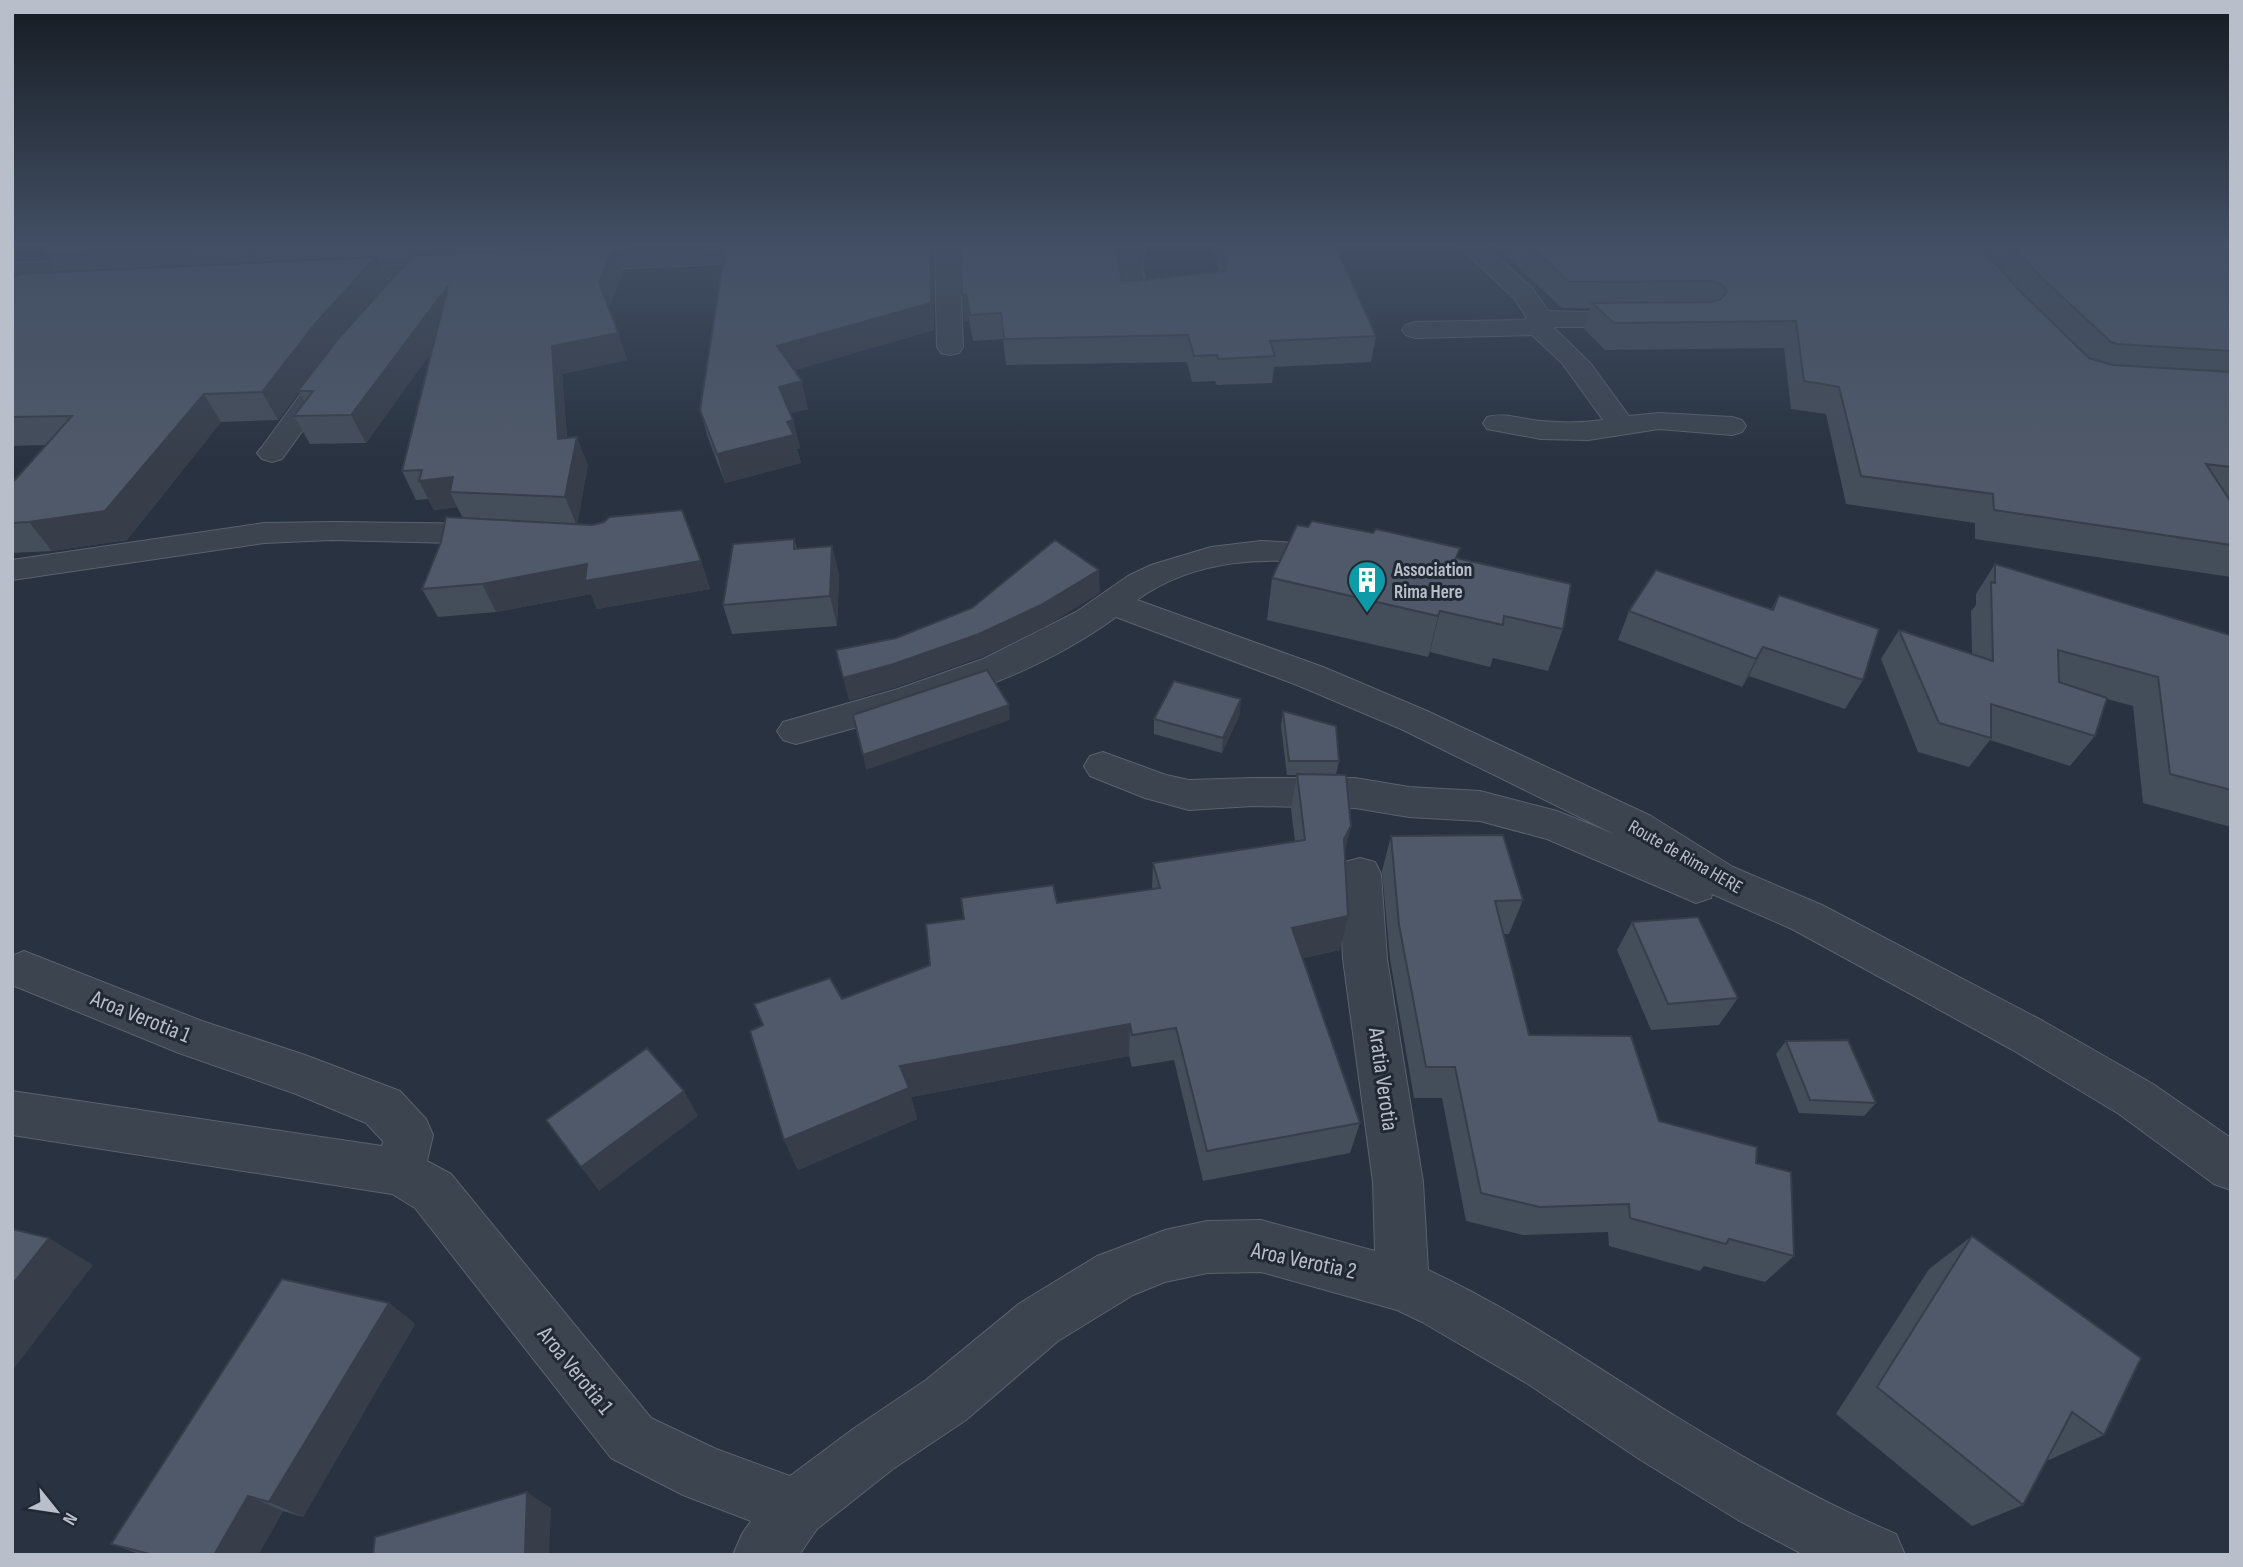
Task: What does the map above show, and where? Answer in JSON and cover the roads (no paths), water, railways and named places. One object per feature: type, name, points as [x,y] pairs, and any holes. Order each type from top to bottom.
[{"type":"street","points":[[949,316],[950,347]]},
{"type":"street","points":[[1534,316],[1587,376],[1621,425]]},
{"type":"street","points":[[1415,330],[1513,329],[1530,328],[1537,322],[1666,319]]},
{"type":"street","points":[[272,453],[342,359]]},
{"type":"street","points":[[1497,424],[1541,430],[1588,431],[1659,421],[1732,426]]},
{"type":"street","points":[[12,570],[264,533],[332,531],[530,535]]},
{"type":"street","points":[[796,731],[880,709],[1022,655],[1089,619],[1140,584],[1184,563],[1229,553],[1280,551],[1366,559]]},
{"type":"street","name":"Route de Rima HERE","points":[[1112,603],[1310,676],[1426,726],[1637,827],[1718,879],[1807,917],[2027,1035],[2124,1092],[2231,1167]]},
{"type":"street","points":[[1103,766],[1159,788],[1189,795],[1252,792],[1355,793],[1409,802],[1480,806],[1557,826],[1758,911],[1807,917]]},
{"type":"street","name":"Aratia Verotia","points":[[1360,874],[1365,959],[1398,1182],[1403,1285]]},
{"type":"street","name":"Aroa Verotia 1","points":[[24,970],[195,1039],[305,1076],[383,1107],[409,1135],[401,1172]]},
{"type":"street","name":"Aroa Verotia 1","points":[[12,1113],[401,1172],[433,1191],[631,1438],[704,1474],[796,1508]]},
{"type":"street","name":"Aroa Verotia 2","points":[[763,1555],[796,1508],[873,1449],[946,1400],[1039,1322],[1116,1275],[1165,1256],[1207,1247],[1261,1246],[1403,1285],[1441,1303],[1535,1358],[1659,1439],[1759,1499],[1833,1538],[1875,1555]]},
{"type":"place","name":"Association Rima Here","points":[[1367,614]]}]
